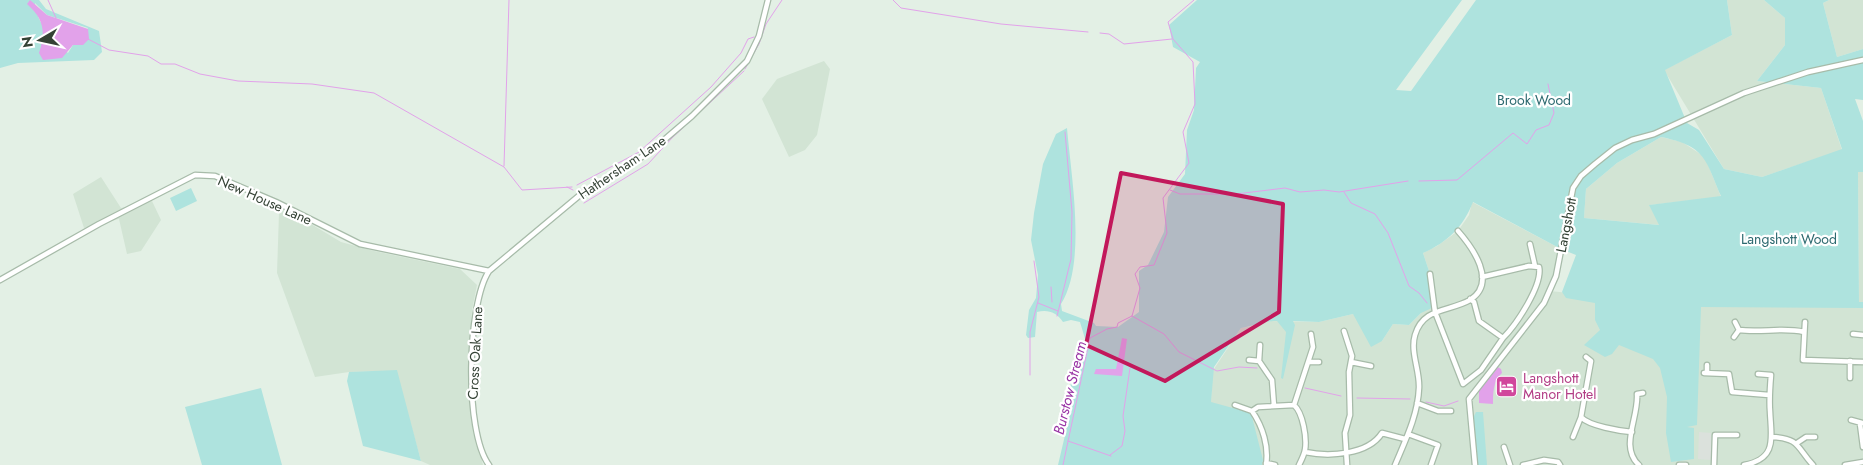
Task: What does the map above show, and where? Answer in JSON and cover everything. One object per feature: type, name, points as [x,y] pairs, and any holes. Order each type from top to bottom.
[{"type":"street","name":"Hathersham Lane","points":[[490,271],[580,195],[629,166],[657,146],[692,116],[747,61],[759,36],[768,0]]},
{"type":"street","name":"Langshott","points":[[1476,465],[1469,399],[1472,391],[1509,349],[1544,303],[1556,276],[1574,188],[1581,176],[1615,148],[1766,85],[1863,60]]},
{"type":"street","name":"New House Lane","points":[[0,280],[99,224],[195,175],[215,176],[276,202],[360,244],[490,271]]},
{"type":"street","points":[[1395,465],[1408,434],[1417,404],[1419,374],[1414,350],[1414,336],[1420,323],[1435,312],[1470,299],[1481,285],[1482,278],[1474,249],[1458,231]]},
{"type":"street","points":[[1430,274],[1435,312],[1462,384],[1481,370],[1511,329],[1538,284],[1539,267],[1535,266],[1530,244]]},
{"type":"street","points":[[1482,278],[1535,266]]},
{"type":"street","name":"Cross Oak Lane","points":[[488,465],[479,445],[472,393],[476,307],[480,291],[490,271]]},
{"type":"street","points":[[1470,299],[1474,302],[1479,321],[1503,338]]},
{"type":"street","points":[[1735,322],[1739,330]]},
{"type":"street","points":[[1802,366],[1805,322]]},
{"type":"street","points":[[1739,330],[1756,332],[1788,329],[1804,332]]},
{"type":"street","points":[[1734,337],[1739,330]]},
{"type":"street","points":[[1344,331],[1351,362],[1349,372],[1350,415],[1346,428],[1345,452],[1347,465]]},
{"type":"street","points":[[1299,465],[1305,452],[1301,418],[1294,405],[1313,347],[1311,334]]},
{"type":"street","points":[[1853,334],[1863,335]]},
{"type":"street","points":[[1260,345],[1259,361],[1272,380],[1274,406]]},
{"type":"street","points":[[1573,437],[1582,418],[1594,361],[1586,357]]},
{"type":"street","points":[[1248,360],[1259,361]]},
{"type":"street","points":[[1803,360],[1863,362]]},
{"type":"street","points":[[1850,361],[1850,378]]},
{"type":"street","points":[[1309,362],[1320,362]]},
{"type":"street","points":[[1351,362],[1370,366]]},
{"type":"street","points":[[1707,365],[1705,373],[1729,372],[1732,392],[1769,394]]},
{"type":"street","points":[[1744,465],[1758,461],[1768,452],[1772,437],[1769,394],[1771,375],[1758,374]]},
{"type":"street","points":[[1630,394],[1643,393]]},
{"type":"street","points":[[1637,394],[1630,452],[1639,465]]},
{"type":"street","points":[[1417,404],[1438,411],[1451,411]]},
{"type":"street","points":[[1235,405],[1252,411],[1265,440],[1268,454],[1266,464],[1275,465]]},
{"type":"street","points":[[1252,411],[1258,407],[1294,405]]},
{"type":"street","points":[[1582,418],[1606,428],[1632,432]]},
{"type":"street","points":[[1852,420],[1862,423],[1863,446]]},
{"type":"street","points":[[1305,452],[1319,455],[1366,448],[1378,440],[1382,433],[1405,440]]},
{"type":"street","points":[[1408,434],[1438,445],[1431,465]]},
{"type":"street","points":[[1714,465],[1715,435],[1736,435]]},
{"type":"street","points":[[1772,437],[1787,438],[1797,443],[1813,465]]},
{"type":"street","points":[[1797,443],[1806,437],[1815,437]]},
{"type":"street","points":[[1504,447],[1510,465]]},
{"type":"street","points":[[1523,465],[1544,460],[1558,462],[1560,465]]},
{"type":"street","points":[[1848,464],[1863,462]]},
{"type":"street","points":[[1679,465],[1686,465]]},
{"type":"highlighted area","points":[[1121,173],[1283,204],[1279,312],[1165,381],[1086,345]]},
{"type":"shaded area","points":[[30,0],[47,15],[88,29],[89,39],[83,45],[73,45],[62,58],[43,60],[39,53],[43,32],[42,26],[37,15],[27,4]]},
{"type":"shaded area","points":[[1727,0],[1764,0],[1785,18],[1785,45],[1757,81],[1821,88],[1842,150],[1762,177],[1724,169],[1664,70],[1732,35]]},
{"type":"shaded area","points":[[1829,0],[1863,0],[1863,49],[1837,57],[1823,3]]},
{"type":"shaded area","points":[[824,61],[830,69],[817,135],[805,150],[789,157],[762,99],[777,79]]},
{"type":"shaded area","points":[[1661,137],[1682,142],[1705,157],[1721,197],[1650,205],[1660,225],[1584,218],[1586,189],[1617,163]]},
{"type":"shaded area","points":[[1858,172],[1863,172],[1863,465],[1218,465],[1217,429],[1211,402],[1212,372],[1241,328],[1254,326],[1264,321],[1319,322],[1353,314],[1382,341],[1393,324],[1409,325],[1421,313],[1430,274],[1423,253],[1437,246],[1458,231],[1469,215],[1472,202],[1561,249],[1550,291],[1701,307],[1859,306]]},
{"type":"shaded area","points":[[101,177],[121,208],[152,201],[161,220],[141,251],[127,254],[119,219],[84,228],[73,194]]},
{"type":"shaded area","points":[[281,206],[341,242],[460,269],[477,285],[472,310],[468,397],[483,465],[430,465],[421,461],[396,371],[349,372],[315,377],[277,273],[279,213]]},
{"type":"shaded area","points":[[1122,338],[1127,339],[1122,376],[1094,374],[1096,369],[1116,369]]},
{"type":"shaded area","points":[[1496,366],[1501,369],[1502,373],[1495,383],[1493,404],[1479,403],[1479,389]]},
{"type":"shaded area","points":[[1699,432],[1711,433],[1711,460],[1698,459]]},
{"type":"green space","points":[[0,0],[39,0],[46,9],[99,31],[102,52],[94,60],[18,63],[0,68]],"holes":[[[35,3],[47,15],[88,28],[79,44],[73,45],[68,53],[42,25]]]},
{"type":"green space","points":[[1197,0],[1462,0],[1396,90],[1411,91],[1476,0],[1727,0],[1732,35],[1665,70],[1687,123],[1699,130],[1724,169],[1762,177],[1842,149],[1821,88],[1757,81],[1785,45],[1785,18],[1764,0],[1829,0],[1823,3],[1837,57],[1863,49],[1863,100],[1855,99],[1863,121],[1863,172],[1858,172],[1859,302],[1863,302],[1863,308],[1701,307],[1697,425],[1687,427],[1694,428],[1694,459],[1671,462],[1666,433],[1667,397],[1660,368],[1653,359],[1619,345],[1612,354],[1605,357],[1584,345],[1600,330],[1595,320],[1595,303],[1566,298],[1562,292],[1576,255],[1561,249],[1473,202],[1454,233],[1440,244],[1423,253],[1430,274],[1434,307],[1421,313],[1409,325],[1393,324],[1382,341],[1371,347],[1353,314],[1319,322],[1293,321],[1295,325],[1283,379],[1281,378],[1286,332],[1277,321],[1241,328],[1214,367],[1211,402],[1251,413],[1263,460],[1262,465],[1058,465],[1070,414],[1071,373],[1086,342],[1080,322],[1071,320],[1063,322],[1058,316],[1048,311],[1037,312],[1035,337],[1028,338],[1026,335],[1029,310],[1036,298],[1038,275],[1031,240],[1043,164],[1056,134],[1067,128],[1074,194],[1075,243],[1069,287],[1061,304],[1062,311],[1094,323],[1096,326],[1118,327],[1139,312],[1139,271],[1148,265],[1164,232],[1168,197],[1185,174],[1187,130],[1194,110],[1196,68],[1200,62],[1173,47],[1169,25]],"holes":[[[1661,137],[1676,141],[1695,150],[1707,163],[1721,196],[1649,205],[1659,225],[1584,218],[1586,189],[1617,163]]]},
{"type":"green space","points":[[191,188],[197,201],[176,211],[170,198]]},
{"type":"green space","points":[[397,370],[421,461],[363,446],[347,381],[349,372]]},
{"type":"green space","points":[[261,388],[282,465],[202,465],[185,407]]},
{"type":"green space","points":[[1476,412],[1483,412],[1487,465],[1478,465],[1473,418]]},
{"type":"waterway","points":[[48,0],[56,18]]},
{"type":"waterway","points":[[504,166],[509,0]]},
{"type":"waterway","points":[[745,69],[759,44],[766,24],[782,0]]},
{"type":"waterway","points":[[893,0],[901,8],[1001,24],[1088,32]]},
{"type":"waterway","name":"Burstow Stream","points":[[1063,465],[1090,338],[1107,329],[1117,327],[1118,323],[1132,316],[1140,288],[1135,274],[1140,267],[1154,265],[1167,233],[1163,198],[1189,163],[1183,132],[1195,104],[1193,62],[1173,39],[1168,22],[1194,0]]},
{"type":"waterway","points":[[1100,33],[1109,34],[1124,44],[1172,39]]},
{"type":"waterway","points":[[577,185],[639,152],[711,87],[741,53],[748,39],[754,37]]},
{"type":"waterway","points":[[88,39],[109,50],[148,56],[161,64],[175,64],[200,74],[238,81],[312,84],[374,93],[504,167],[522,190],[572,187]]},
{"type":"waterway","points":[[584,203],[648,164],[672,138],[744,71]]},
{"type":"waterway","points":[[1419,181],[1457,180],[1513,133],[1527,144],[1536,130],[1549,125],[1554,113],[1548,84]]},
{"type":"waterway","points":[[1057,316],[1071,259],[1072,212],[1065,132]]},
{"type":"waterway","points":[[1170,190],[1180,194],[1236,194],[1285,188],[1300,192],[1324,190],[1339,192],[1408,181]]},
{"type":"waterway","points":[[567,187],[573,190]]},
{"type":"waterway","points":[[1344,192],[1351,203],[1375,214],[1388,233],[1409,286],[1419,293],[1427,303]]},
{"type":"waterway","points":[[1030,375],[1030,332],[1039,297],[1034,261]]},
{"type":"waterway","points":[[1051,287],[1052,302]]},
{"type":"waterway","points":[[1038,303],[1058,311]]},
{"type":"waterway","points":[[1132,316],[1164,334],[1179,352],[1217,371],[1239,367],[1257,368]]},
{"type":"waterway","points":[[1110,455],[1122,446],[1125,431],[1123,416],[1130,368]]},
{"type":"waterway","points":[[1305,388],[1341,396]]},
{"type":"waterway","points":[[1357,398],[1410,399]]},
{"type":"waterway","points":[[1426,402],[1444,406],[1458,401]]},
{"type":"waterway","points":[[1068,441],[1111,456]]},
{"type":"place","name":"Langshott Manor Hotel","points":[[1507,386]]},
{"type":"park label","name":"Brook Wood","points":[[1534,100]]},
{"type":"park label","name":"Langshott Wood","points":[[1789,239]]}]
